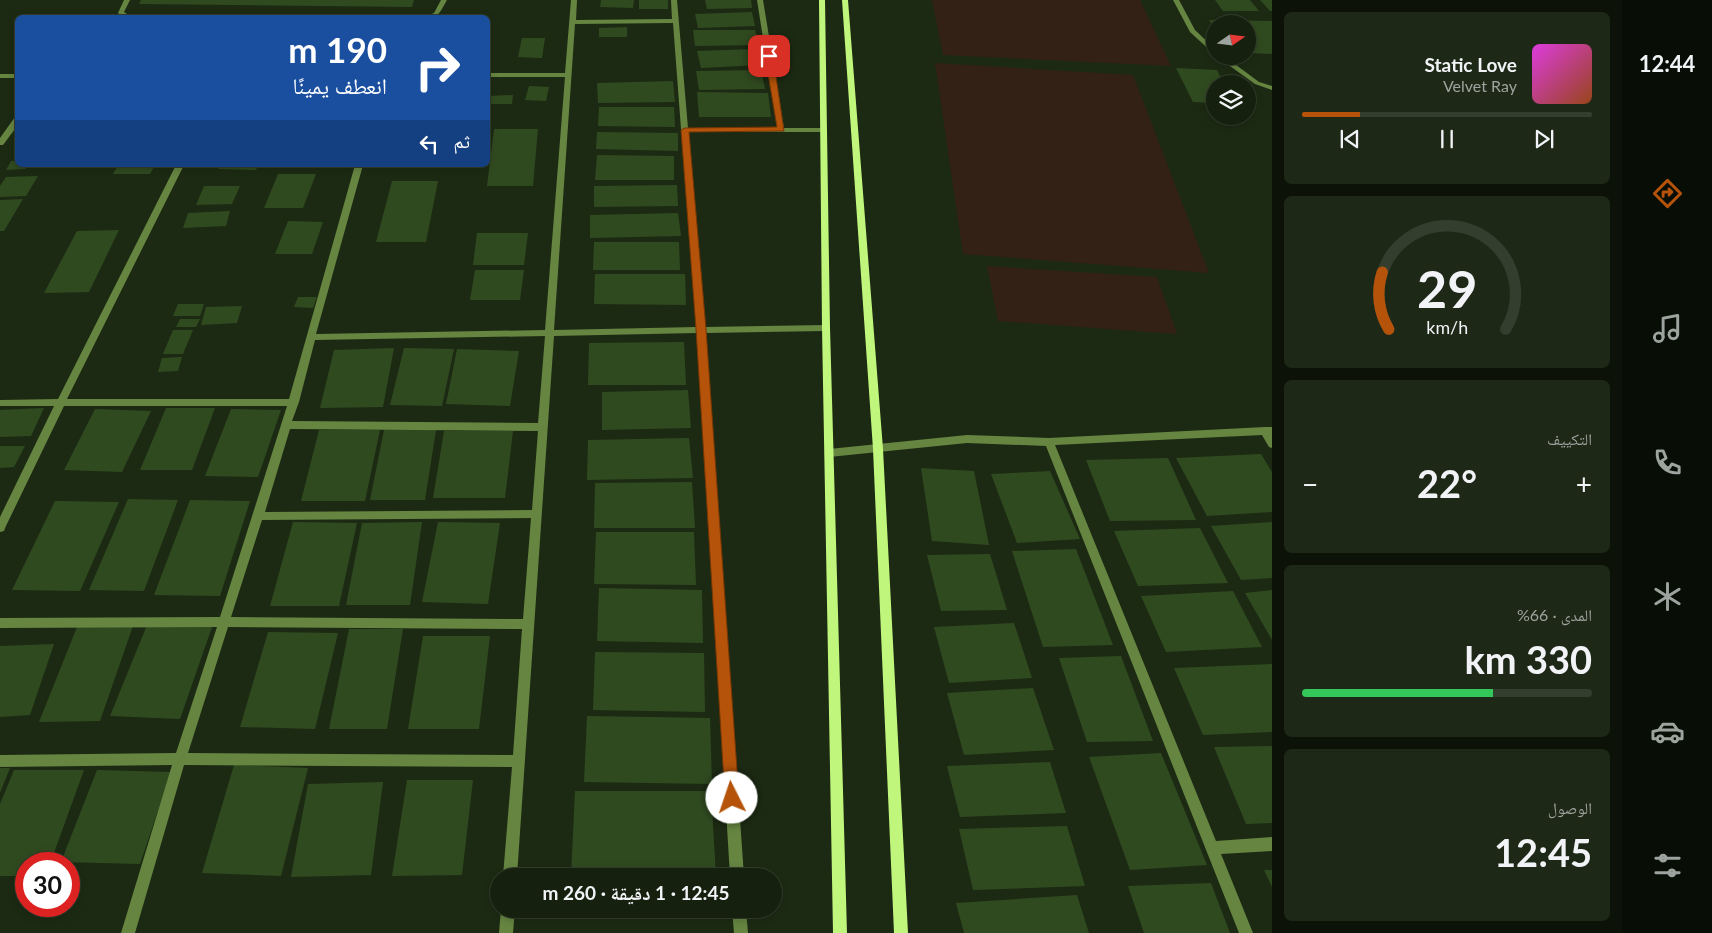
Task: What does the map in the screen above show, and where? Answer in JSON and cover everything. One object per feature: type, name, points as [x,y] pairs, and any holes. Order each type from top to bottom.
[{"type":"main road","points":[[822,0],[826,328],[840,933]]},
{"type":"main road","points":[[845,0],[878,449],[901,933]]},
{"type":"street","points":[[123,15],[121,14],[127,0]]},
{"type":"street","points":[[433,15],[436,14],[444,0]]},
{"type":"street","points":[[511,868],[544,426],[567,75],[574,0]]},
{"type":"street","points":[[674,0],[701,329],[736,868]]},
{"type":"street","points":[[760,0],[781,130]]},
{"type":"street","points":[[1176,0],[1192,31],[1206,44]]},
{"type":"street","points":[[572,22],[675,21]]},
{"type":"street","points":[[1232,65],[1257,83],[1272,88]]},
{"type":"street","points":[[490,75],[567,75]]},
{"type":"street","points":[[0,76],[15,76]]},
{"type":"street","points":[[0,143],[15,123]]},
{"type":"street","points":[[685,130],[823,130]]},
{"type":"street","points":[[0,528],[179,167]]},
{"type":"street","points":[[128,933],[180,759],[226,622],[294,402],[358,167]]},
{"type":"street","points":[[311,337],[826,328]]},
{"type":"street","points":[[0,403],[294,402]]},
{"type":"street","points":[[287,425],[544,426]]},
{"type":"street","points":[[829,452],[878,449],[968,439],[1049,442],[1268,431],[1272,444]]},
{"type":"street","points":[[1049,442],[1246,933]]},
{"type":"street","points":[[258,516],[537,514]]},
{"type":"street","points":[[0,623],[529,624]]},
{"type":"street","points":[[0,761],[180,759],[519,761]]},
{"type":"street","points":[[1211,848],[1272,844]]},
{"type":"street","points":[[506,933],[507,918]]},
{"type":"street","points":[[740,918],[741,933]]},
{"type":"shaded area","points":[[932,0],[1140,0],[1171,66],[943,55]]},
{"type":"shaded area","points":[[935,63],[1133,75],[1209,273],[963,254]]},
{"type":"shaded area","points":[[987,266],[1157,277],[1177,334],[998,321]]},
{"type":"building","points":[[141,0],[414,0],[412,7],[139,4]]},
{"type":"building","points":[[601,0],[634,0],[633,8],[600,7]]},
{"type":"building","points":[[639,0],[668,0],[668,9],[639,9]]},
{"type":"building","points":[[705,0],[751,0],[752,8],[707,9]]},
{"type":"building","points":[[1215,0],[1250,0],[1259,11],[1223,11]]},
{"type":"building","points":[[1260,0],[1272,0],[1272,11],[1270,11]]},
{"type":"building","points":[[752,12],[755,26],[698,28],[695,14]]},
{"type":"building","points":[[1256,21],[1272,21],[1272,54],[1256,53]]},
{"type":"building","points":[[627,27],[627,37],[599,37],[599,28]]},
{"type":"building","points":[[693,30],[755,30],[759,45],[695,46]]},
{"type":"building","points":[[522,38],[545,38],[542,58],[518,57]]},
{"type":"building","points":[[754,49],[760,65],[701,68],[697,51]]},
{"type":"building","points":[[1176,68],[1217,70],[1220,75],[1206,75],[1206,103],[1193,102]]},
{"type":"building","points":[[761,70],[765,89],[699,90],[696,71]]},
{"type":"building","points":[[673,81],[675,102],[598,103],[597,83]]},
{"type":"building","points":[[529,86],[549,87],[546,101],[525,100]]},
{"type":"building","points":[[697,92],[768,93],[771,117],[699,117]]},
{"type":"building","points":[[513,95],[512,104],[490,104],[490,96]]},
{"type":"building","points":[[599,107],[674,107],[675,127],[598,126]]},
{"type":"building","points":[[494,129],[538,129],[533,186],[487,186]]},
{"type":"building","points":[[597,132],[678,133],[678,151],[596,149]]},
{"type":"building","points":[[597,155],[674,156],[674,180],[595,180]]},
{"type":"building","points":[[11,161],[15,161],[15,167],[26,167],[25,169],[6,170]]},
{"type":"building","points":[[117,167],[154,167],[150,174],[113,174]]},
{"type":"building","points":[[219,167],[257,167],[256,170],[218,169]]},
{"type":"building","points":[[278,174],[316,174],[303,208],[264,208]]},
{"type":"building","points":[[38,176],[26,196],[0,197],[0,186],[6,177]]},
{"type":"building","points":[[392,181],[438,181],[426,242],[376,242]]},
{"type":"building","points":[[677,185],[678,206],[594,207],[594,186]]},
{"type":"building","points":[[204,186],[240,186],[232,204],[196,205]]},
{"type":"building","points":[[23,199],[4,231],[0,231],[0,200]]},
{"type":"building","points":[[230,211],[226,226],[183,228],[188,213]]},
{"type":"building","points":[[678,213],[681,236],[590,238],[590,215]]},
{"type":"building","points":[[288,221],[323,222],[312,254],[275,254]]},
{"type":"building","points":[[119,230],[89,292],[44,293],[77,231]]},
{"type":"building","points":[[477,233],[528,233],[524,265],[473,265]]},
{"type":"building","points":[[594,242],[679,242],[680,270],[593,270]]},
{"type":"building","points":[[475,270],[524,270],[520,300],[470,300]]},
{"type":"building","points":[[595,274],[685,274],[686,305],[594,304]]},
{"type":"building","points":[[298,297],[317,297],[313,308],[294,307]]},
{"type":"building","points":[[178,304],[204,304],[200,316],[173,316]]},
{"type":"building","points":[[242,306],[237,323],[201,325],[206,307]]},
{"type":"building","points":[[180,319],[200,319],[196,327],[176,327]]},
{"type":"building","points":[[173,330],[193,330],[183,354],[163,354]]},
{"type":"building","points":[[684,342],[686,385],[588,385],[589,343]]},
{"type":"building","points":[[394,348],[383,407],[320,408],[334,350]]},
{"type":"building","points":[[404,348],[454,349],[442,406],[390,405]]},
{"type":"building","points":[[457,349],[519,351],[510,406],[446,404]]},
{"type":"building","points":[[182,357],[178,371],[158,372],[162,358]]},
{"type":"building","points":[[688,390],[691,428],[602,430],[602,392]]},
{"type":"building","points":[[44,408],[31,436],[0,437],[0,410]]},
{"type":"building","points":[[166,408],[215,408],[192,470],[140,470]]},
{"type":"building","points":[[95,409],[151,411],[122,472],[64,470]]},
{"type":"building","points":[[231,409],[281,410],[258,477],[205,476]]},
{"type":"building","points":[[319,430],[380,430],[365,501],[301,501]]},
{"type":"building","points":[[384,430],[436,430],[425,500],[370,500]]},
{"type":"building","points":[[444,431],[513,431],[505,498],[433,498]]},
{"type":"building","points":[[689,438],[693,478],[587,480],[588,440]]},
{"type":"building","points":[[0,446],[25,446],[14,467],[0,468]]},
{"type":"building","points":[[1261,454],[1272,472],[1272,512],[1207,516],[1176,458]]},
{"type":"building","points":[[1168,458],[1196,520],[1110,521],[1086,460]]},
{"type":"building","points":[[921,468],[974,471],[989,545],[932,541]]},
{"type":"building","points":[[1050,471],[1080,539],[1017,543],[991,474]]},
{"type":"building","points":[[692,482],[695,528],[594,528],[595,483]]},
{"type":"building","points":[[128,499],[178,500],[144,591],[89,590]]},
{"type":"building","points":[[190,500],[250,501],[220,596],[154,595]]},
{"type":"building","points":[[55,501],[119,502],[80,591],[12,590]]},
{"type":"building","points":[[293,522],[357,523],[339,606],[270,606]]},
{"type":"building","points":[[422,522],[410,605],[346,605],[362,523]]},
{"type":"building","points":[[438,522],[500,523],[488,604],[422,602]]},
{"type":"building","points":[[1272,522],[1272,578],[1241,580],[1211,526]]},
{"type":"building","points":[[1200,528],[1228,583],[1138,586],[1114,531]]},
{"type":"building","points":[[596,532],[694,532],[696,585],[594,584]]},
{"type":"building","points":[[1076,549],[1113,645],[1043,647],[1012,551]]},
{"type":"building","points":[[990,554],[1007,610],[941,611],[927,555]]},
{"type":"building","points":[[599,588],[702,590],[703,643],[597,641]]},
{"type":"building","points":[[1272,590],[1272,640],[1245,593]]},
{"type":"building","points":[[1233,591],[1262,647],[1166,652],[1141,596]]},
{"type":"building","points":[[1014,623],[1032,678],[949,683],[934,627]]},
{"type":"building","points":[[147,625],[212,627],[180,719],[110,716]]},
{"type":"building","points":[[133,626],[100,721],[39,722],[77,627]]},
{"type":"building","points":[[349,629],[403,629],[387,729],[329,729]]},
{"type":"building","points":[[268,632],[338,633],[315,729],[240,727]]},
{"type":"building","points":[[423,636],[490,636],[479,729],[408,729]]},
{"type":"building","points":[[54,644],[30,715],[0,717],[0,646]]},
{"type":"building","points":[[595,652],[704,653],[705,712],[593,710]]},
{"type":"building","points":[[1121,656],[1153,741],[1087,742],[1059,658]]},
{"type":"building","points":[[1272,664],[1272,732],[1203,735],[1174,668]]},
{"type":"building","points":[[1033,688],[1054,750],[964,755],[947,693]]},
{"type":"building","points":[[587,716],[710,718],[712,784],[584,782]]},
{"type":"building","points":[[1272,746],[1272,823],[1246,824],[1214,747]]},
{"type":"building","points":[[1161,753],[1207,865],[1130,870],[1089,757]]},
{"type":"building","points":[[1050,762],[1066,813],[960,817],[947,766]]},
{"type":"building","points":[[234,765],[308,768],[281,876],[202,873]]},
{"type":"building","points":[[0,768],[10,768],[0,793]]},
{"type":"building","points":[[14,770],[84,770],[54,852],[15,852],[15,876],[0,876],[0,804]]},
{"type":"building","points":[[97,770],[171,772],[140,864],[80,862],[80,852],[65,852]]},
{"type":"building","points":[[407,780],[473,780],[462,875],[392,876]]},
{"type":"building","points":[[383,782],[371,875],[291,877],[308,784]]},
{"type":"building","points":[[575,791],[711,791],[716,868],[571,868]]},
{"type":"building","points":[[1067,826],[1085,886],[973,890],[959,829]]},
{"type":"building","points":[[1264,870],[1272,870],[1272,887]]},
{"type":"building","points":[[1211,883],[1230,933],[1144,933],[1128,886]]},
{"type":"building","points":[[1077,895],[1089,933],[964,933],[956,903]]},
{"type":"route","points":[[732,798],[701,329],[685,130],[781,130],[769,56]]}]
